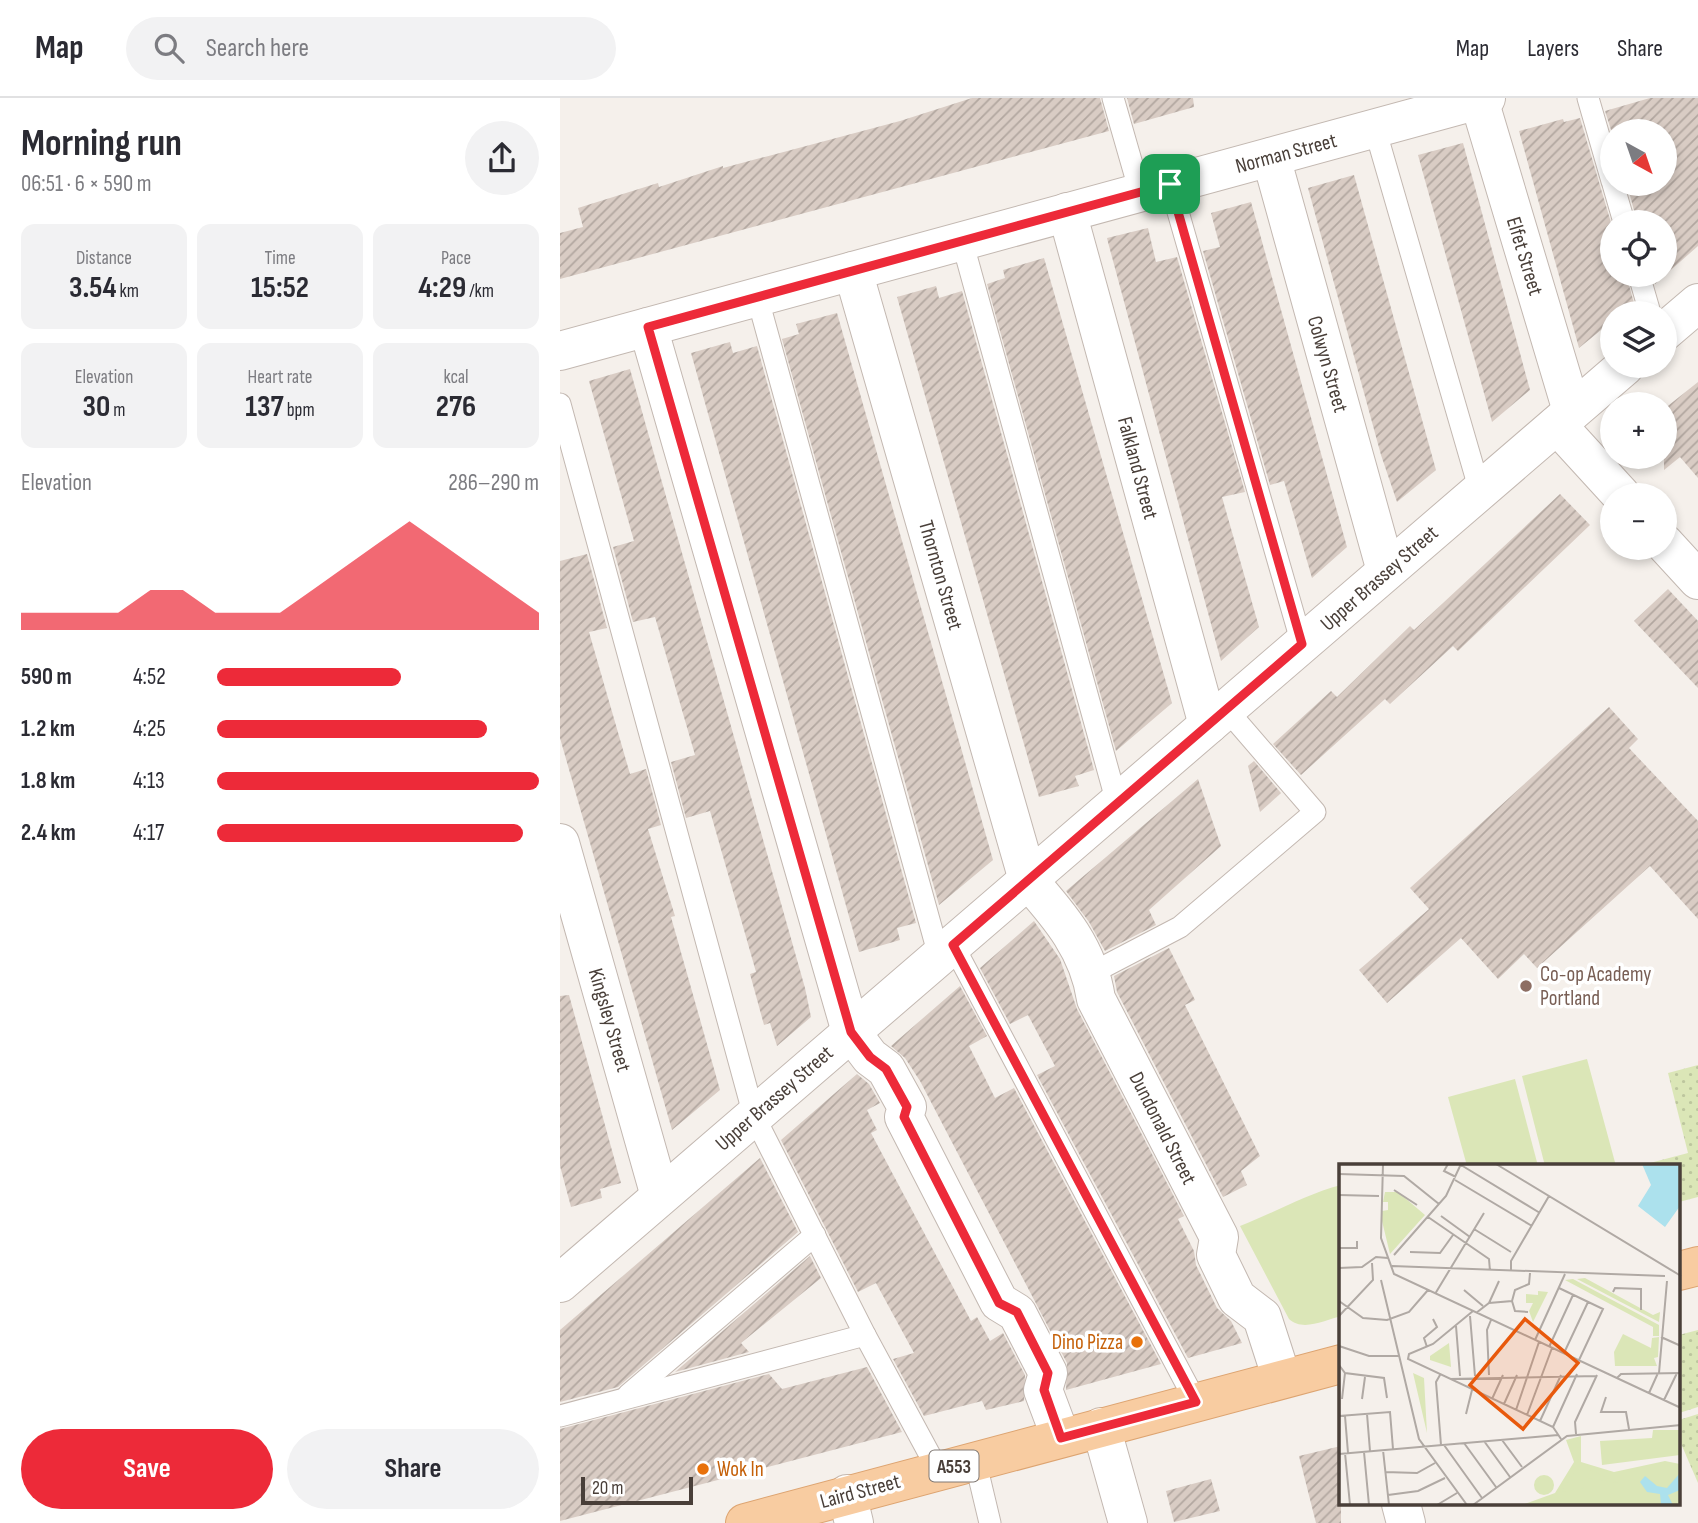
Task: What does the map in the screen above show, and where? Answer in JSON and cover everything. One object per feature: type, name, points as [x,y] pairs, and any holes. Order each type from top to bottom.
[{"type":"main road","points":[[1680,1271],[1698,1266]]},
{"type":"main road","name":"Laird Street","points":[[745,1523],[850,1509],[938,1470],[1339,1365]]},
{"type":"street","name":"Norman Street","points":[[560,351],[1483,99]]},
{"type":"street","name":"Elfet Street","points":[[1483,99],[1564,418]]},
{"type":"street","name":"Colwyn Street","points":[[1271,157],[1386,572]]},
{"type":"street","name":"Falkland Street","points":[[1068,212],[1217,717]]},
{"type":"street","name":"Thornton Street","points":[[853,271],[1028,880]]},
{"type":"street","points":[[1677,321],[1698,303]]},
{"type":"street","points":[[648,327],[851,1032],[870,1057],[886,1069],[907,1107],[904,1117],[999,1303],[1017,1312],[1048,1373],[1044,1390],[1061,1438]]},
{"type":"street","name":"Upper Brassey Street","points":[[560,1283],[1611,378]]},
{"type":"street","points":[[1564,418],[1612,483]]},
{"type":"street","points":[[1677,557],[1698,580]]},
{"type":"street","name":"Kingsley Street","points":[[560,843],[660,1196]]},
{"type":"street","name":"Dundonald Street","points":[[1028,880],[1068,925],[1093,973],[1096,999],[1219,1237],[1216,1255],[1231,1287],[1237,1298],[1262,1317],[1282,1379]]},
{"type":"street","points":[[1101,1427],[1128,1523]]},
{"type":"street","points":[[1402,1506],[1406,1523]]},
{"type":"lane","points":[[1113,98],[1155,188],[1302,644]]},
{"type":"lane","points":[[1588,98],[1600,140]]},
{"type":"lane","points":[[1375,128],[1480,491]]},
{"type":"lane","points":[[962,241],[1117,803]]},
{"type":"lane","points":[[757,296],[946,951],[1196,1402]]},
{"type":"lane","points":[[560,404],[754,1116],[865,1335],[938,1470]]},
{"type":"lane","points":[[1093,973],[1181,927],[1315,812],[1217,717]]},
{"type":"lane","points":[[624,1398],[815,1235]]},
{"type":"lane","points":[[560,1416],[865,1335]]},
{"type":"lane","points":[[975,1460],[990,1523]]},
{"type":"green space","points":[[1587,1059],[1615,1164],[1544,1164],[1522,1076]]},
{"type":"green space","points":[[1698,1065],[1698,1197],[1680,1202],[1680,1164],[1650,1163],[1688,1153],[1668,1073]]},
{"type":"green space","points":[[1515,1079],[1537,1164],[1466,1164],[1448,1097]]},
{"type":"green space","points":[[1339,1186],[1339,1317],[1301,1325],[1289,1319],[1240,1226],[1315,1193]]},
{"type":"green space","points":[[1698,1330],[1698,1407],[1680,1413],[1680,1335]]},
{"type":"green space","points":[[1698,1414],[1698,1483],[1680,1441],[1680,1420]]},
{"type":"building","points":[[972,98],[1100,98],[1109,131],[560,279],[560,233],[583,227],[578,208],[658,183],[659,187],[723,166],[900,121]]},
{"type":"building","points":[[1127,98],[1193,98],[1194,107],[1134,124]]},
{"type":"building","points":[[1650,98],[1698,98],[1698,246],[1677,265],[1677,210],[1634,210],[1630,196],[1677,196],[1677,119],[1608,119],[1605,111]]},
{"type":"building","points":[[1580,118],[1600,186],[1600,196],[1603,196],[1607,210],[1600,210],[1600,287],[1629,287],[1633,301],[1600,301],[1600,331],[1579,348],[1519,131],[1563,119],[1564,122]]},
{"type":"building","points":[[1463,143],[1530,390],[1492,422],[1418,155]]},
{"type":"building","points":[[1354,175],[1436,470],[1397,502],[1381,455],[1308,188]]},
{"type":"building","points":[[1251,202],[1347,547],[1312,578],[1284,481],[1270,485],[1203,251],[1220,247],[1211,213]]},
{"type":"building","points":[[1148,228],[1156,262],[1177,257],[1245,492],[1222,497],[1259,627],[1221,661],[1107,238]]},
{"type":"building","points":[[1044,258],[1172,703],[1116,751],[987,284],[1005,278],[1003,270]]},
{"type":"building","points":[[936,286],[939,298],[962,291],[1094,770],[1075,776],[1079,786],[1039,797],[897,297]]},
{"type":"building","points":[[837,313],[993,860],[939,905],[782,339],[799,334],[796,324]]},
{"type":"building","points":[[730,342],[733,353],[757,346],[916,923],[897,928],[900,940],[859,952],[691,353]]},
{"type":"building","points":[[630,369],[805,988],[811,1017],[777,1046],[770,1023],[764,1025],[750,974],[756,972],[710,811],[686,818],[671,762],[695,755],[655,617],[633,622],[613,547],[634,541],[589,381]]},
{"type":"building","points":[[1698,382],[1698,478],[1680,457],[1677,459],[1677,399]]},
{"type":"building","points":[[1560,494],[1590,525],[1458,651],[1453,646],[1390,704],[1385,699],[1301,775],[1273,744],[1331,691],[1337,697],[1410,626],[1414,630]]},
{"type":"building","points":[[587,554],[607,628],[589,632],[630,774],[646,769],[661,825],[648,829],[675,916],[671,917],[720,1090],[672,1130],[560,738],[560,561]]},
{"type":"building","points":[[1668,589],[1698,621],[1698,688],[1634,621]]},
{"type":"building","points":[[1609,707],[1638,739],[1629,748],[1698,821],[1698,919],[1650,866],[1537,968],[1524,954],[1498,979],[1461,938],[1387,1003],[1359,970],[1429,909],[1410,888]]},
{"type":"building","points":[[1254,761],[1281,793],[1260,812],[1248,766]]},
{"type":"building","points":[[1198,779],[1221,846],[1149,910],[1156,925],[1105,951],[1089,922],[1066,891]]},
{"type":"building","points":[[1034,921],[1060,959],[1077,1009],[1184,1216],[1178,1219],[1217,1308],[1231,1321],[1242,1343],[1188,1358],[1037,1075],[1055,1066],[1028,1015],[1010,1024],[980,968]]},
{"type":"building","points":[[1169,948],[1195,1000],[1185,1005],[1260,1156],[1241,1171],[1247,1185],[1223,1197],[1117,992],[1114,976]]},
{"type":"building","points":[[960,986],[987,1036],[969,1046],[995,1098],[1014,1088],[1161,1364],[1066,1390],[1067,1363],[920,1081],[905,1058],[891,1046]]},
{"type":"building","points":[[569,995],[621,1183],[600,1189],[602,1198],[571,1207],[560,1166],[560,996]]},
{"type":"building","points":[[857,1074],[869,1084],[880,1103],[867,1110],[877,1130],[871,1133],[971,1321],[977,1317],[990,1341],[1003,1333],[1025,1375],[1024,1401],[986,1410],[982,1401],[924,1416],[893,1359],[914,1353],[876,1283],[858,1292],[781,1140]]},
{"type":"building","points":[[760,1158],[798,1232],[618,1387],[560,1402],[560,1330]]},
{"type":"building","points":[[810,1256],[821,1278],[741,1343],[749,1352],[675,1372]]},
{"type":"building","points":[[867,1367],[902,1432],[560,1521],[560,1429],[769,1374],[782,1389]]},
{"type":"building","points":[[1339,1446],[1341,1523],[1316,1523],[1299,1456]]},
{"type":"building","points":[[1211,1479],[1220,1511],[1174,1522],[1166,1491]]},
{"type":"place","name":"Co-op Academy Portland","points":[[1526,986]]},
{"type":"place","name":"Dino Pizza","points":[[1137,1342]]},
{"type":"place","name":"Wok In","points":[[703,1469]]},
{"type":"route","points":[[1170,184],[1302,644],[953,945],[1196,1402],[1061,1438],[1044,1390],[1048,1373],[1017,1312],[999,1303],[904,1117],[907,1107],[886,1069],[870,1057],[851,1032],[648,327],[1170,184]]}]
